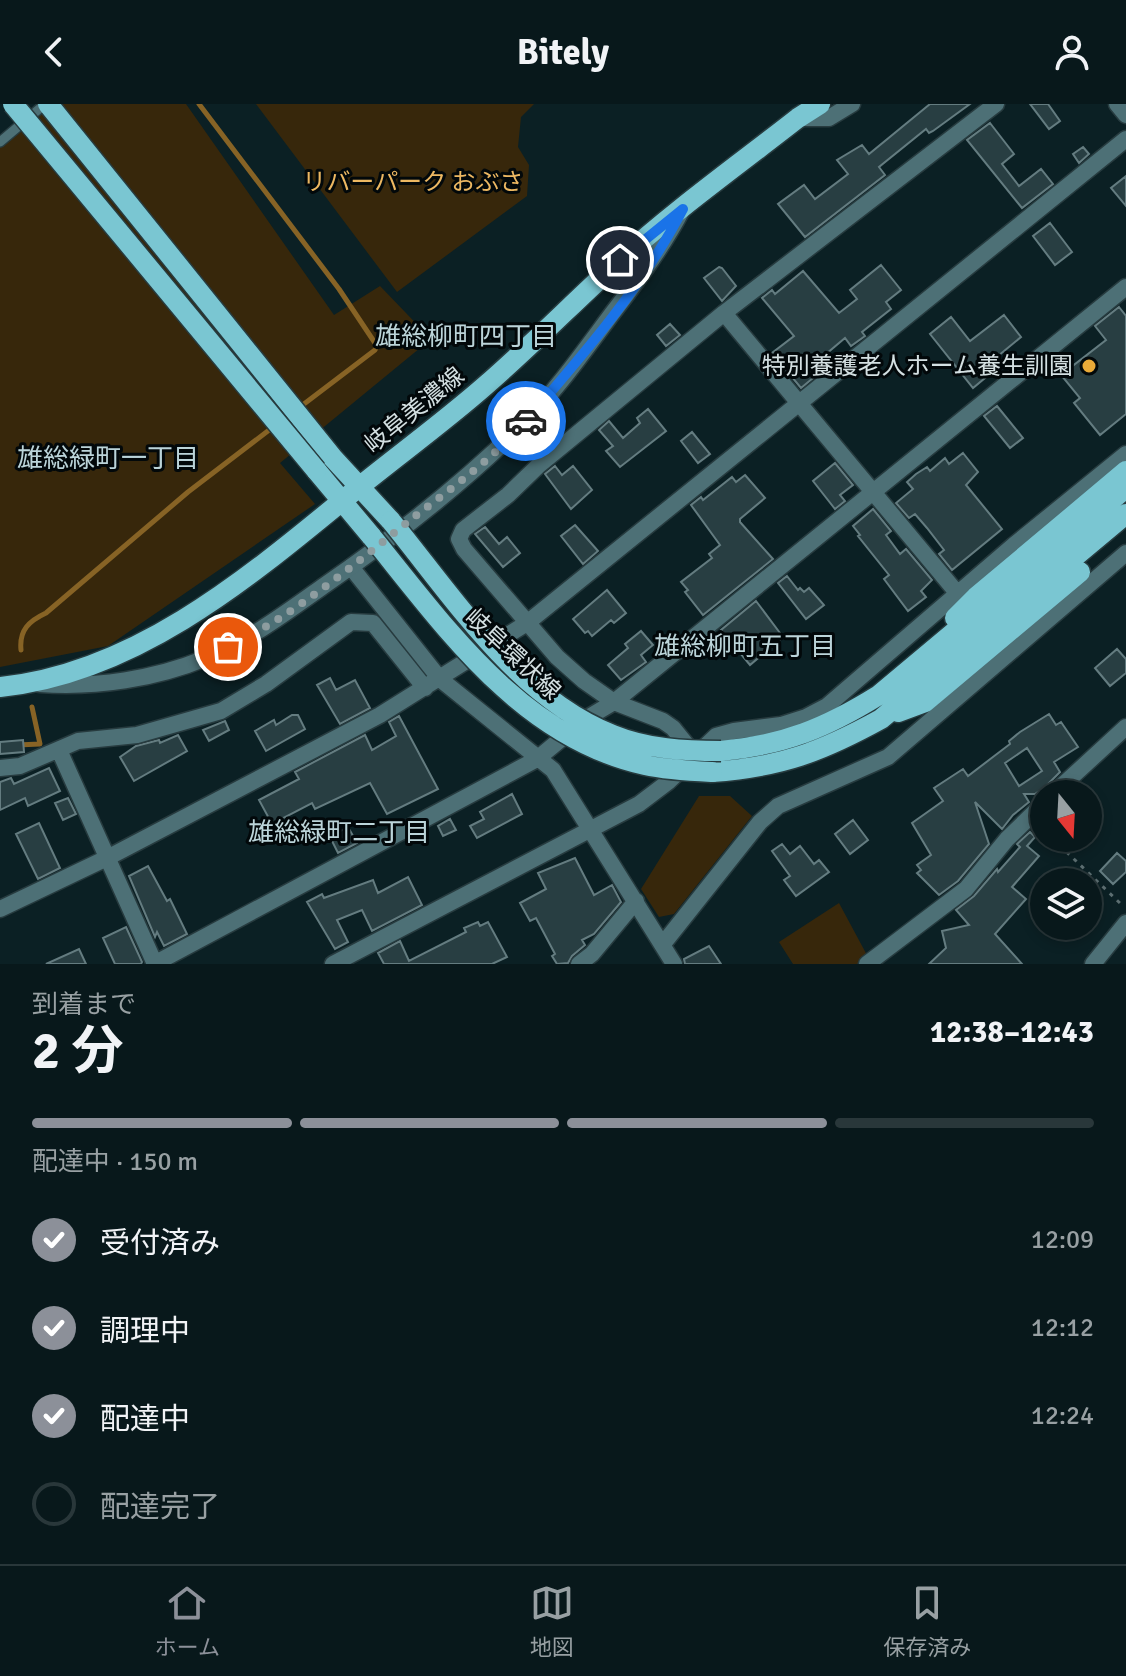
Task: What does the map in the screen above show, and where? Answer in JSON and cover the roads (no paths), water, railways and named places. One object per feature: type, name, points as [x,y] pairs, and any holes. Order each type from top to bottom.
[{"type":"main road","name":"岐阜環状線","points":[[13,104],[456,640],[525,706],[565,735],[607,754],[645,766],[712,772],[758,769],[842,740],[881,719],[1126,514]]},
{"type":"main road","name":"岐阜環状線","points":[[46,104],[333,458],[391,521],[511,663],[536,687],[574,715],[614,735],[683,751],[721,751],[758,748],[795,738],[839,720],[879,695],[1126,488]]},
{"type":"main road","name":"岐阜美濃線","points":[[0,687],[35,683],[87,666],[158,636],[222,594],[483,388],[620,260],[798,118],[820,104]]},
{"type":"main road","points":[[879,695],[976,597],[1126,471]]},
{"type":"main road","points":[[881,719],[925,702],[1126,533]]},
{"type":"street","points":[[798,118],[829,118],[852,104]]},
{"type":"street","points":[[694,754],[673,728],[614,702],[557,657],[464,549],[459,539],[463,530],[724,313],[996,104]]},
{"type":"street","points":[[1117,104],[1126,115]]},
{"type":"street","points":[[0,909],[109,857],[380,715],[527,623],[1126,139]]},
{"type":"street","points":[[35,683],[66,686],[128,681],[205,658],[251,637],[351,567],[467,476],[521,426],[571,368],[663,246],[683,209]]},
{"type":"street","points":[[59,750],[154,964],[537,759],[584,720],[614,702],[1126,287]]},
{"type":"street","points":[[724,313],[958,594]]},
{"type":"street","points":[[333,964],[639,804],[668,782],[716,736],[781,725],[827,706],[1126,454]]},
{"type":"street","points":[[663,944],[760,822],[778,806],[888,757],[1126,553]]},
{"type":"street","points":[[351,567],[433,684]]},
{"type":"street","points":[[0,768],[20,766],[78,741],[137,735],[221,711],[266,684],[351,622],[373,623],[433,684],[553,770],[674,964]]},
{"type":"street","points":[[1068,780],[1126,727]]},
{"type":"street","points":[[867,964],[966,889],[1007,839],[1030,817]]},
{"type":"street","points":[[579,964],[592,954],[636,901]]},
{"type":"street","points":[[1093,964],[1126,923]]},
{"type":"lane","points":[[0,142],[46,104]]},
{"type":"waterway","points":[[199,104],[339,289],[377,346],[300,407]]},
{"type":"waterway","points":[[21,650],[22,637],[30,623],[46,613],[188,492],[273,427]]},
{"type":"waterway","points":[[17,745],[40,744],[32,707]]},
{"type":"place","name":"特別養護老人ホーム養生訓園","points":[[1089,366]]},
{"type":"district","name":"雄総柳町四丁目","points":[[466,337]]},
{"type":"district","name":"雄総緑町一丁目","points":[[108,459]]},
{"type":"district","name":"雄総柳町五丁目","points":[[745,647]]},
{"type":"district","name":"雄総緑町二丁目","points":[[339,833]]},
{"type":"park label","name":"リバーパーク おぶさ","points":[[413,182]]}]
